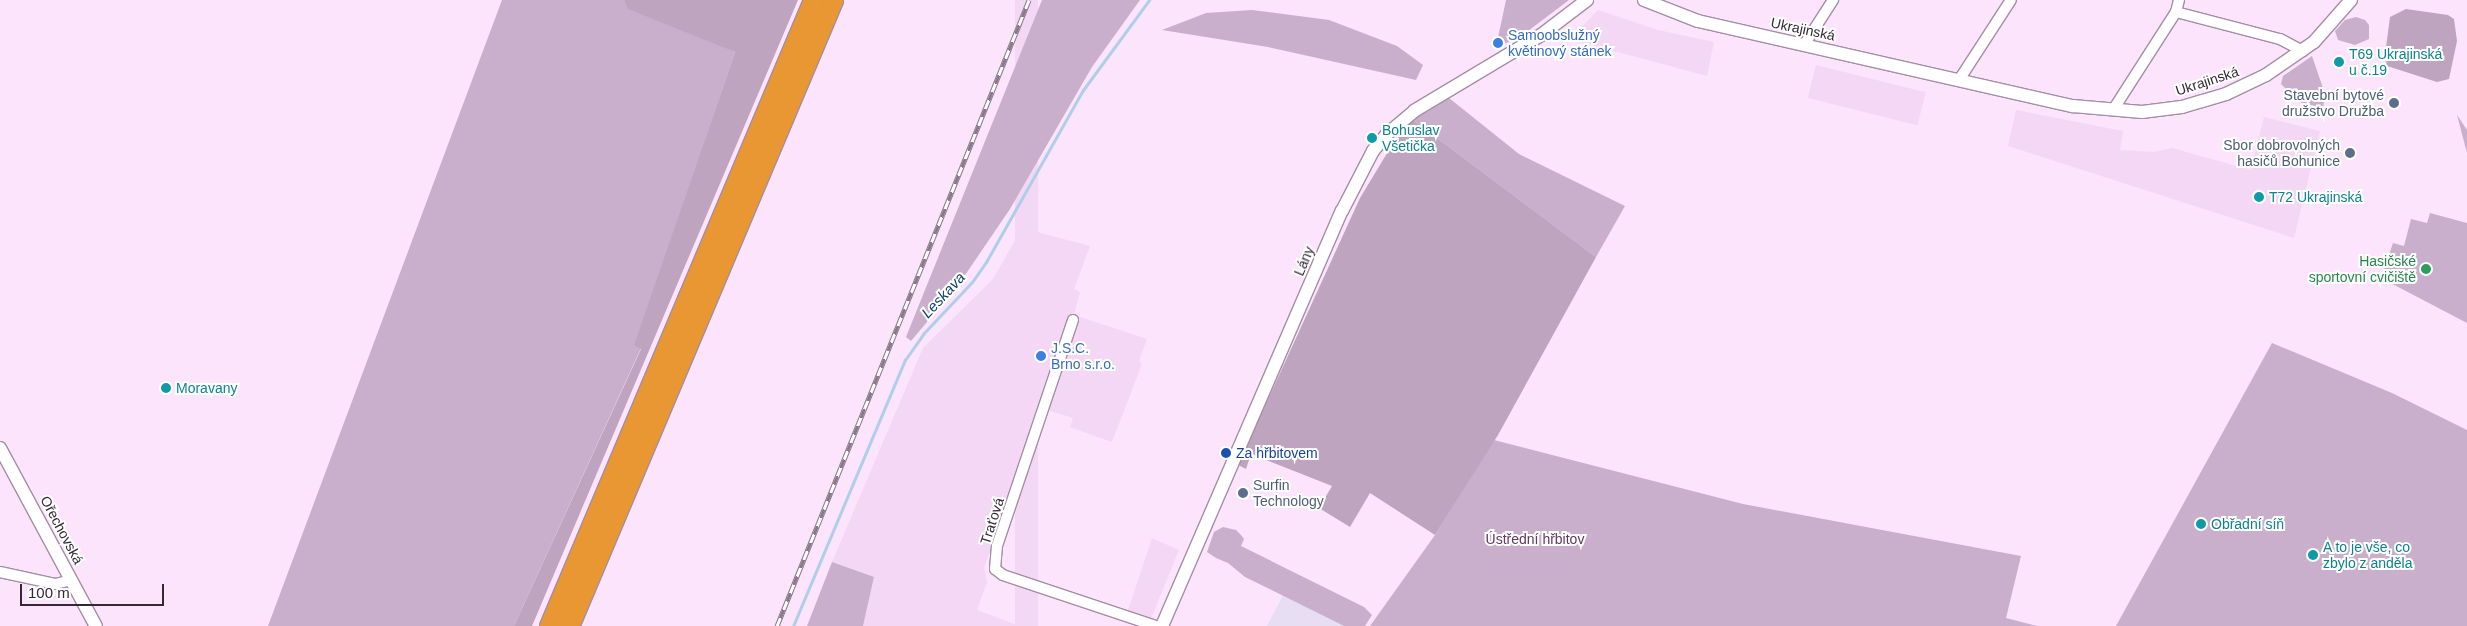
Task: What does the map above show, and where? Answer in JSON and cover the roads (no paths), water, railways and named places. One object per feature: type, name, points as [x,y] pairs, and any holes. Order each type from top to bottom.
[{"type":"highway","points":[[550,626],[813,0]]},
{"type":"highway","points":[[569,626],[834,0]]},
{"type":"street","name":"Lány","points":[[1162,626],[1345,203],[1373,151],[1387,134],[1414,111],[1541,35],[1587,0]]},
{"type":"street","name":"Ukrajinská","points":[[1644,0],[1686,18],[2072,106],[2142,112],[2182,107],[2226,94],[2266,75],[2303,51],[2351,0]]},
{"type":"street","points":[[1804,44],[1833,0]]},
{"type":"street","points":[[1959,80],[2011,0]]},
{"type":"street","points":[[2113,110],[2176,12],[2179,0]]},
{"type":"street","points":[[2176,12],[2280,39],[2303,51]]},
{"type":"street","name":"Traťová","points":[[1074,320],[997,546],[995,569],[1003,575],[1155,626]]},
{"type":"street","name":"Ořechovská","points":[[0,448],[96,626]]},
{"type":"street","points":[[0,572],[55,584],[72,580]]},
{"type":"waterway","name":"Leskava","points":[[793,626],[905,360],[923,334],[972,282],[986,262],[1083,90],[1149,0]]},
{"type":"railway","points":[[777,626],[1029,0]]},
{"type":"place","name":"Samoobslužný květinový stánek","points":[[1498,43]]},
{"type":"place","name":"T69 Ukrajinská u č.19","points":[[2339,62]]},
{"type":"place","name":"Stavební bytové družstvo Družba","points":[[2394,103]]},
{"type":"place","name":"Bohuslav Všetička","points":[[1372,138]]},
{"type":"place","name":"Sbor dobrovolných hasičů Bohunice","points":[[2350,153]]},
{"type":"place","name":"T72 Ukrajinská","points":[[2259,197]]},
{"type":"place","name":"Hasičské sportovní cvičiště","points":[[2426,269]]},
{"type":"place","name":"J.S.C. Brno s.r.o.","points":[[1041,356]]},
{"type":"place","name":"Moravany","points":[[166,388]]},
{"type":"place","name":"Za hřbitovem","points":[[1226,453]]},
{"type":"place","name":"Surfin Technology","points":[[1243,493]]},
{"type":"place","name":"Obřadní síň","points":[[2201,524]]},
{"type":"place","name":"A to je vše, co zbylo z anděla","points":[[2313,555]]},
{"type":"park label","name":"Ústřední hřbitov","points":[[1535,539]]}]
